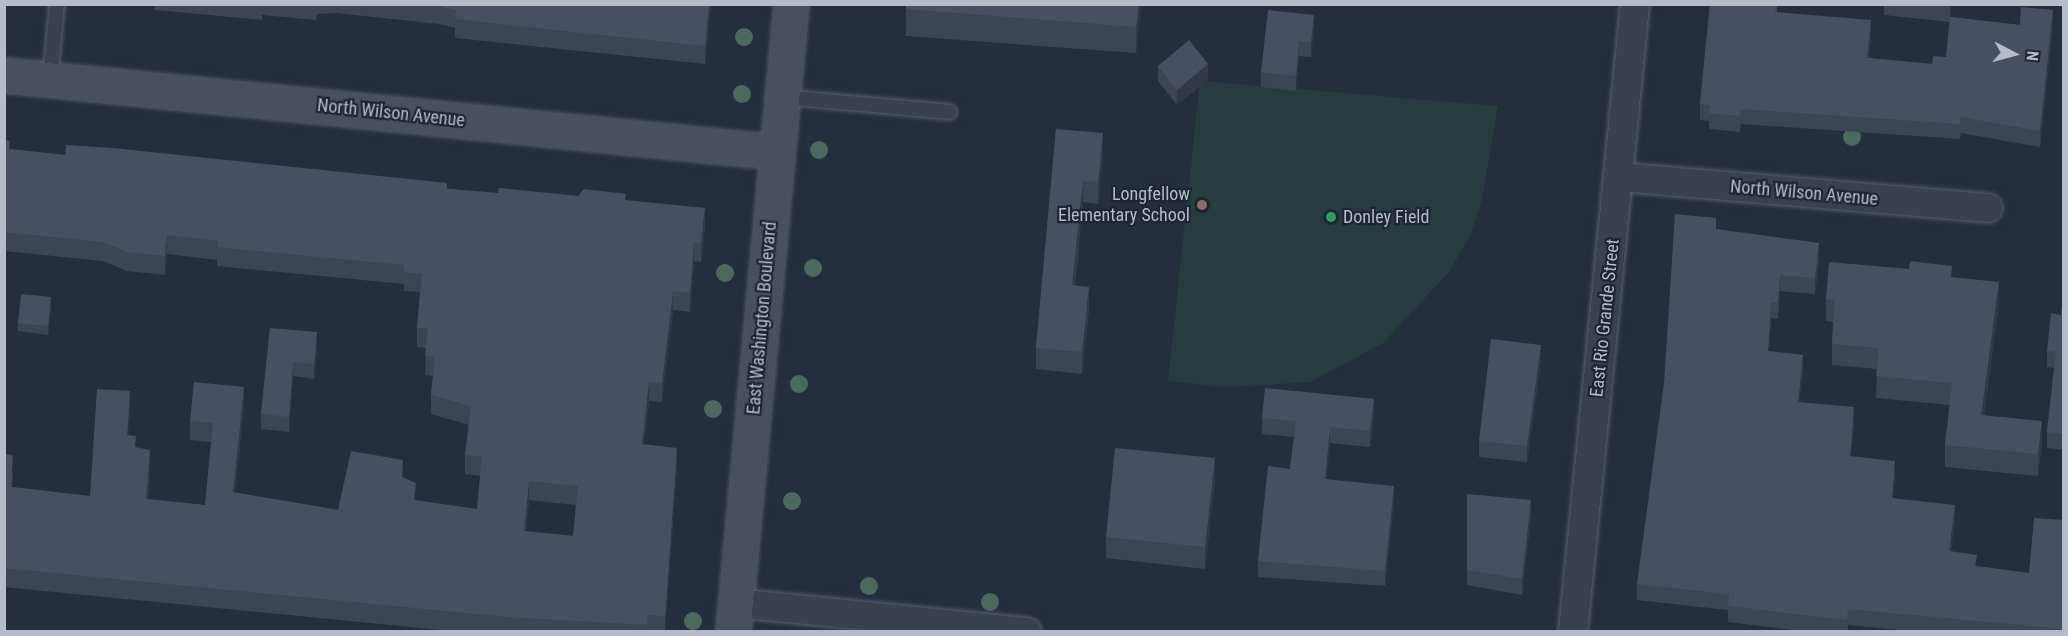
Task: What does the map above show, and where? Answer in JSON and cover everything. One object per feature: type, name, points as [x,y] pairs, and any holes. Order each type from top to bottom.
[{"type":"street","name":"East Washington Boulevard","points":[[734,617],[791,4]]},
{"type":"street","name":"East Rio Grande Street","points":[[1573,632],[1635,4]]},
{"type":"street","name":"North Wilson Avenue","points":[[4,75],[777,152]]},
{"type":"street","name":"North Wilson Avenue","points":[[1619,177],[1988,208]]},
{"type":"street","points":[[734,617],[1027,632]]},
{"type":"lane","points":[[50,80],[57,4]]},
{"type":"lane","points":[[782,97],[950,112]]},
{"type":"green space","name":"Donley Field","points":[[1200,81],[1498,106],[1482,199],[1471,234],[1449,272],[1383,343],[1310,382],[1227,387],[1168,381]]},
{"type":"building","points":[[425,4],[709,4],[705,46],[455,19],[456,10]]},
{"type":"building","points":[[906,4],[1139,4],[1136,27],[906,9]]},
{"type":"building","points":[[1710,4],[1776,4],[1775,12],[1871,20],[1867,58],[1932,64],[1933,56],[1946,57],[1950,17],[2020,25],[2021,7],[2053,10],[2040,131],[1961,117],[1960,124],[1741,109],[1740,116],[1709,113],[1710,105],[1700,104]]},
{"type":"building","points":[[1268,10],[1314,15],[1311,42],[1299,41],[1296,76],[1261,72]]},
{"type":"building","points":[[1189,40],[1208,64],[1177,90],[1158,66]]},
{"type":"building","points":[[1056,129],[1103,133],[1098,182],[1083,181],[1072,285],[1089,287],[1082,352],[1036,348]]},
{"type":"building","points":[[4,140],[10,141],[9,149],[65,155],[66,145],[113,148],[447,183],[447,189],[498,193],[499,188],[578,196],[584,189],[626,194],[625,200],[705,208],[701,243],[694,242],[690,293],[673,291],[662,383],[649,382],[642,444],[677,448],[665,616],[648,615],[647,625],[508,617],[4,568],[4,454],[13,455],[11,487],[90,496],[97,389],[130,391],[127,435],[136,436],[135,447],[150,450],[146,499],[205,505],[213,423],[190,421],[194,382],[244,387],[233,492],[338,510],[351,451],[403,460],[402,477],[416,483],[414,500],[477,509],[482,457],[465,455],[471,406],[431,395],[435,357],[425,356],[428,329],[417,328],[422,274],[404,272],[404,265],[217,247],[218,241],[167,235],[165,256],[127,252],[103,242],[4,232]],"holes":[[[529,481],[578,486],[573,536],[524,531]]]},
{"type":"building","points":[[1675,214],[1716,218],[1716,229],[1819,243],[1815,278],[1780,275],[1778,303],[1771,302],[1768,351],[1803,355],[1798,402],[1854,407],[1850,456],[1895,461],[1892,498],[1955,505],[1949,551],[1977,555],[1975,566],[2029,573],[2034,518],[2064,520],[2064,629],[1848,609],[1847,620],[1728,606],[1729,594],[1637,584],[1664,383]]},
{"type":"building","points":[[1910,261],[1952,266],[1951,277],[1999,282],[1981,415],[2042,421],[2038,454],[1945,445],[1952,383],[1876,376],[1879,348],[1832,344],[1835,300],[1826,299],[1829,262],[1909,269]]},
{"type":"building","points":[[2064,291],[2064,434],[2047,432],[2056,352],[2047,351],[2051,313],[2061,315]]},
{"type":"building","points":[[21,294],[51,297],[48,326],[18,323]]},
{"type":"building","points":[[270,328],[317,332],[314,364],[293,362],[289,417],[261,414]]},
{"type":"building","points":[[1491,339],[1541,345],[1527,446],[1479,441]]},
{"type":"building","points":[[1265,388],[1374,399],[1370,431],[1330,427],[1325,479],[1394,486],[1385,571],[1258,561],[1268,466],[1290,469],[1296,421],[1262,418]]},
{"type":"building","points":[[1115,448],[1215,458],[1205,547],[1106,537]]},
{"type":"building","points":[[1467,494],[1531,500],[1522,579],[1467,570]]},
{"type":"place","name":"Longfellow Elementary School","points":[[1202,205]]},
{"type":"place","name":"Donley Field","points":[[1331,217]]}]
